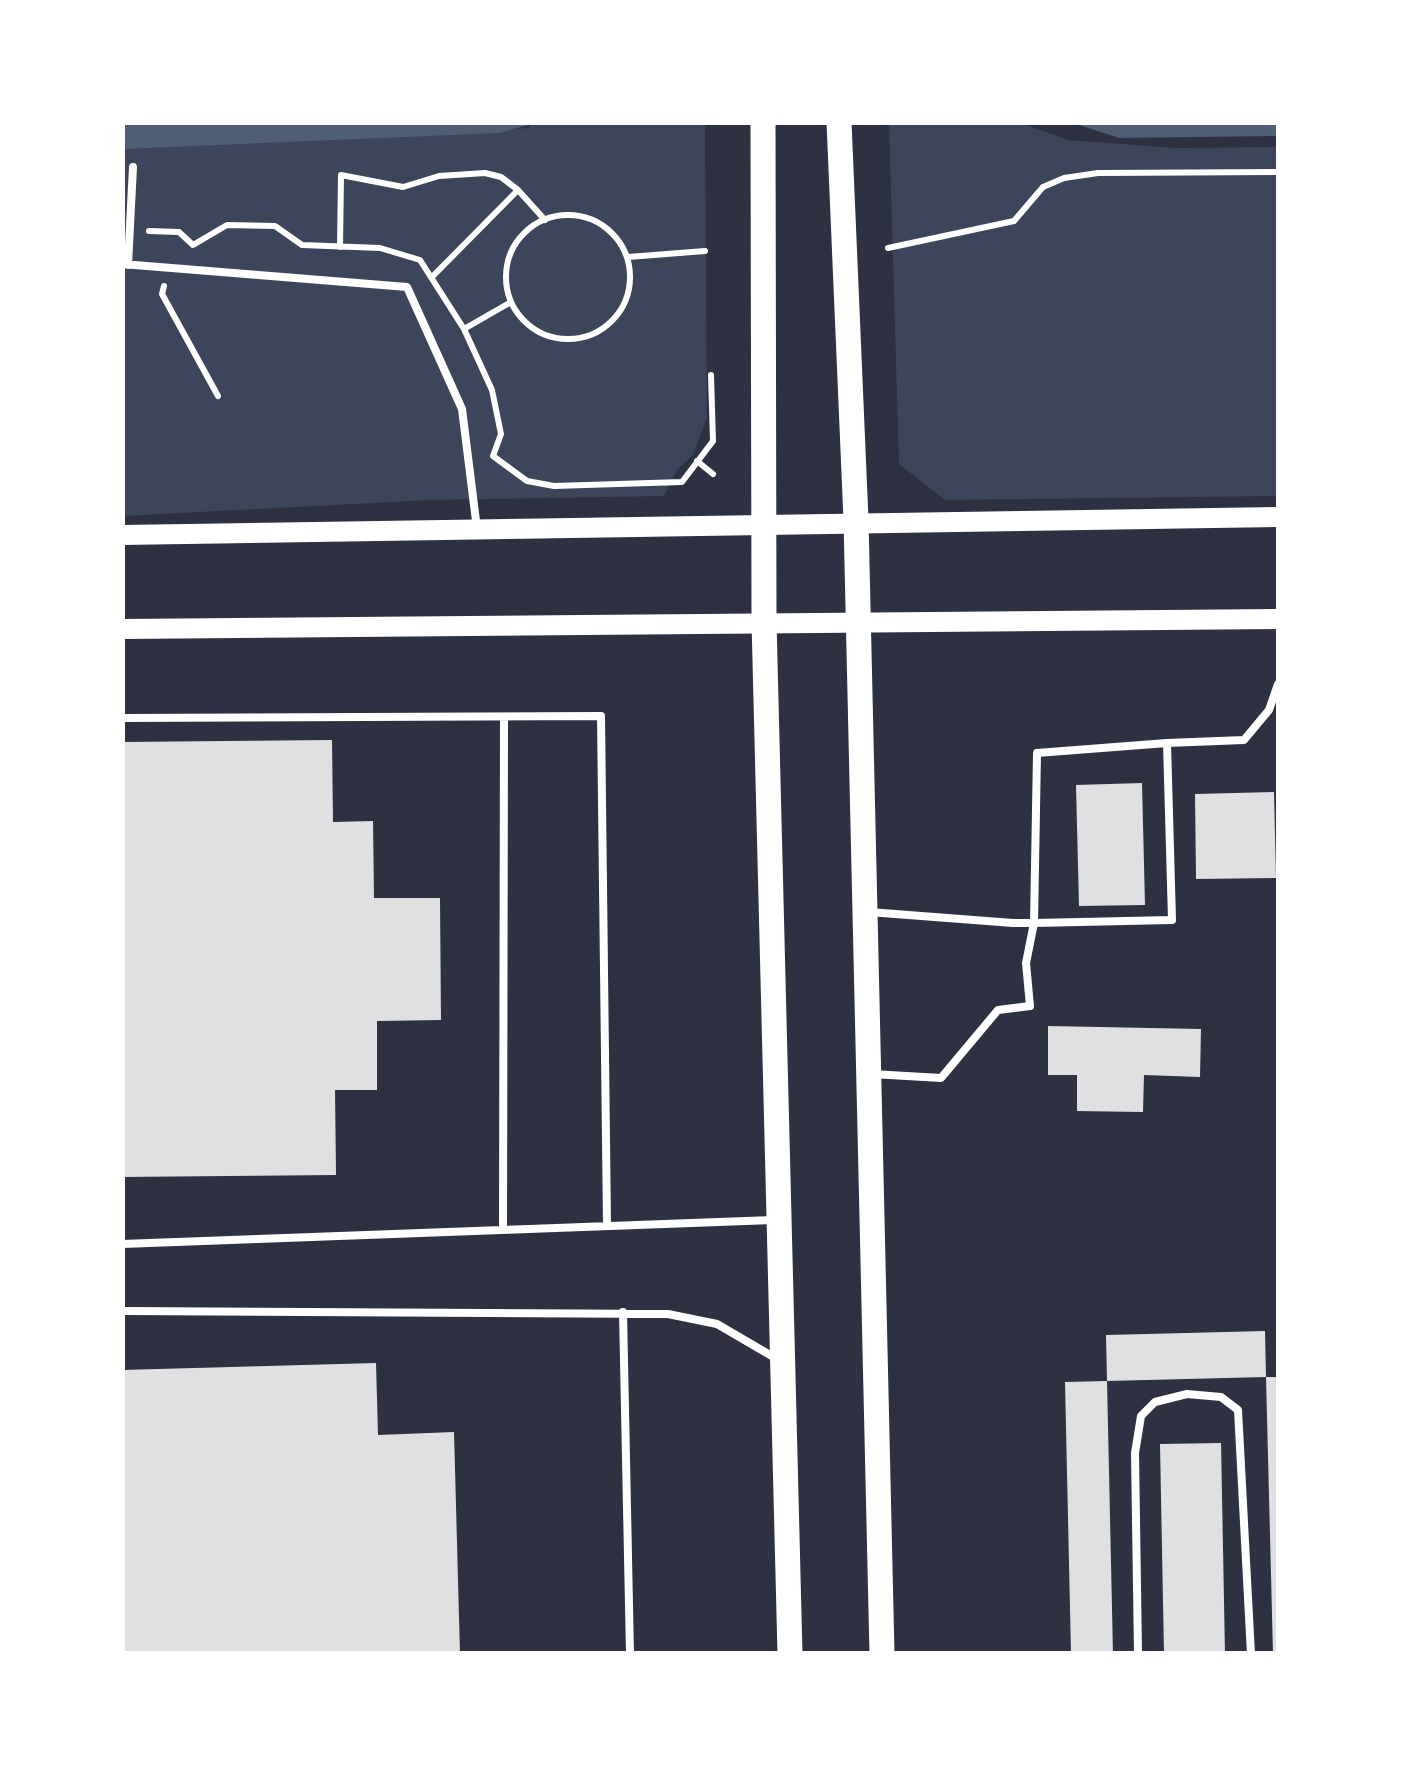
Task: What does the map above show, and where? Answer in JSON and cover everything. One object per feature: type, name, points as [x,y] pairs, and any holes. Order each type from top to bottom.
[{"type":"main road","points":[[763,122],[764,621],[792,1646]]},
{"type":"main road","points":[[839,122],[856,520],[882,1654]]},
{"type":"main road","points":[[122,534],[856,520],[1278,517]]},
{"type":"main road","points":[[122,629],[1278,619]]},
{"type":"lane","points":[[133,167],[125,264],[408,287],[462,409],[476,529]]},
{"type":"lane","points":[[868,1073],[942,1078],[998,1010],[1030,1006],[1026,963],[1034,923],[1037,754],[1244,740],[1269,710],[1278,684]]},
{"type":"lane","points":[[122,718],[601,716],[607,1224]]},
{"type":"lane","points":[[503,1230],[504,717]]},
{"type":"lane","points":[[864,912],[1034,923],[1172,920],[1167,743]]},
{"type":"lane","points":[[122,1244],[780,1220]]},
{"type":"lane","points":[[122,1310],[623,1312],[717,1324],[784,1364]]},
{"type":"lane","points":[[623,1312],[630,1654]]},
{"type":"lane","points":[[1138,1654],[1135,1453],[1141,1416],[1156,1402],[1187,1394],[1221,1397],[1238,1410],[1251,1654]]},
{"type":"path","points":[[888,248],[1014,221],[1043,187],[1064,178],[1098,173],[1278,172]]},
{"type":"path","points":[[340,246],[341,175],[404,187],[439,176],[485,173],[501,177],[518,190],[545,220]]},
{"type":"path","points":[[433,276],[518,190]]},
{"type":"path","points":[[574,215],[601,224],[628,257],[629,295],[608,326],[591,336],[572,340],[536,331],[511,302],[505,275],[508,260],[521,235],[545,220],[574,215]]},
{"type":"path","points":[[178,232],[162,294],[218,396]]},
{"type":"path","points":[[628,257],[705,251]]},
{"type":"path","points":[[464,329],[511,302]]},
{"type":"path","points":[[710,375],[712,441],[697,461],[713,474]]},
{"type":"shaded area","points":[[536,122],[705,123],[707,418],[693,455],[677,470],[664,496],[431,500],[123,516],[123,148],[528,128]]},
{"type":"shaded area","points":[[122,123],[536,123],[499,133],[123,149]]},
{"type":"shaded area","points":[[889,123],[1021,123],[1068,140],[1175,148],[1278,147],[1278,496],[945,500],[899,464]]},
{"type":"shaded area","points":[[1073,123],[1278,123],[1278,136],[1119,138]]},
{"type":"building","points":[[332,740],[333,822],[373,821],[374,898],[440,898],[441,1020],[377,1021],[377,1090],[335,1090],[336,1175],[122,1177],[122,742]]},
{"type":"building","points":[[1142,783],[1145,905],[1079,906],[1076,785]]},
{"type":"building","points":[[1274,792],[1276,878],[1196,879],[1195,794]]},
{"type":"building","points":[[1048,1026],[1201,1029],[1200,1077],[1144,1075],[1143,1112],[1077,1111],[1077,1075],[1048,1075]]},
{"type":"building","points":[[1265,1331],[1266,1377],[1107,1381],[1106,1335]]},
{"type":"building","points":[[376,1363],[378,1435],[454,1432],[460,1654],[122,1654],[122,1370]]},
{"type":"building","points":[[1266,1377],[1278,1377],[1278,1654],[1273,1654]]},
{"type":"building","points":[[1107,1381],[1113,1654],[1071,1654],[1065,1382]]},
{"type":"building","points":[[1221,1443],[1225,1654],[1164,1654],[1160,1444]]}]
